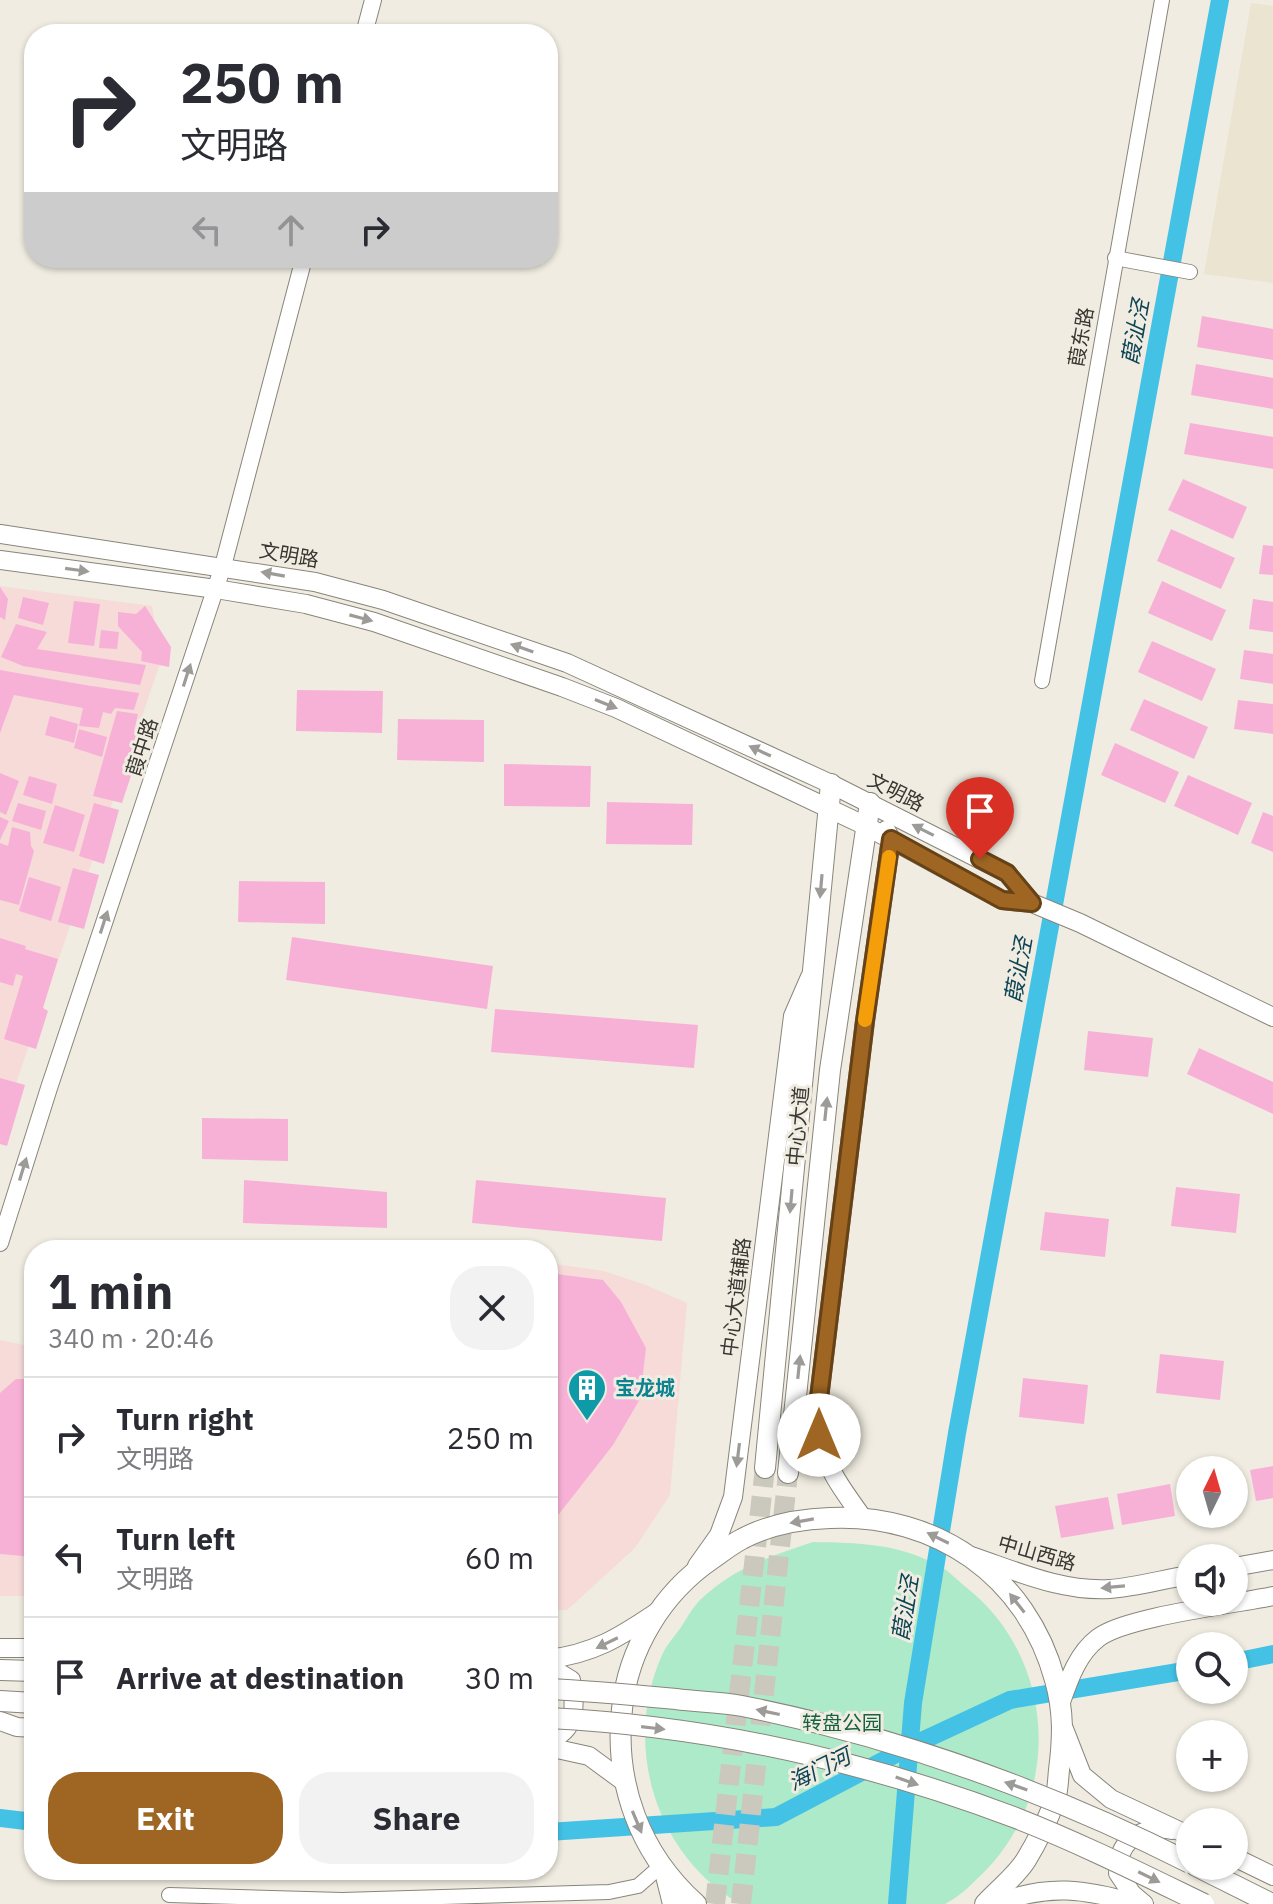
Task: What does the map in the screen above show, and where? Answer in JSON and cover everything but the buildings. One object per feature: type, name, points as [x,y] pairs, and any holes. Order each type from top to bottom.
[{"type":"main road","name":"文明路","points":[[0,534],[315,582],[383,600],[567,663],[831,784],[1007,873],[1032,903]]},
{"type":"main road","points":[[0,560],[306,604],[374,622],[562,687],[616,708],[866,826],[1002,900],[1032,903],[1080,923],[1273,1017]]},
{"type":"main road","name":"中心大道","points":[[765,1468],[831,784]]},
{"type":"main road","points":[[862,1517],[829,1471],[819,1435],[819,1398],[865,1021],[891,839],[870,803]]},
{"type":"main road","name":"中心大道","points":[[788,1473],[830,1070],[870,803]]},
{"type":"main road","name":"中心大道辅路","points":[[693,1572],[719,1535],[733,1497],[793,1016],[813,969]]},
{"type":"main road","points":[[696,1904],[658,1860],[637,1824],[624,1784],[619,1737],[624,1692],[637,1649],[659,1610],[693,1572],[744,1538],[801,1519],[862,1517],[907,1526],[943,1540],[1001,1583],[1029,1618],[1050,1663],[1061,1702],[1064,1727],[1082,1775],[1111,1799],[1176,1829]]},
{"type":"main road","name":"中山西路","points":[[967,1555],[1040,1580],[1076,1588],[1110,1589],[1176,1577]]},
{"type":"main road","points":[[1248,1564],[1273,1560]]},
{"type":"main road","points":[[1061,1702],[1084,1651],[1099,1636],[1131,1624],[1273,1596]]},
{"type":"main road","points":[[558,1658],[607,1645],[659,1610]]},
{"type":"main road","points":[[0,1648],[24,1648]]},
{"type":"main road","points":[[0,1670],[24,1671]]},
{"type":"main road","points":[[558,1672],[571,1680],[576,1706],[568,1727],[558,1737]]},
{"type":"main road","points":[[558,1690],[739,1706],[823,1724],[894,1744],[1026,1789],[1176,1856]]},
{"type":"main road","points":[[0,1701],[24,1702]]},
{"type":"main road","points":[[558,1718],[741,1739],[891,1776],[1017,1819],[1204,1904]]},
{"type":"main road","points":[[0,1721],[24,1727]]},
{"type":"main road","points":[[985,1904],[1026,1861],[1055,1798],[1064,1727]]},
{"type":"main road","points":[[558,1749],[589,1756],[624,1784]]},
{"type":"main road","points":[[1145,1904],[1132,1894],[1118,1873],[1121,1851],[1139,1832],[1163,1828],[1176,1831]]},
{"type":"main road","points":[[658,1860],[672,1904]]},
{"type":"main road","points":[[1248,1864],[1273,1876]]},
{"type":"main road","points":[[1224,1880],[1272,1904]]},
{"type":"main road","points":[[997,1904],[1020,1894],[1053,1889],[1097,1892],[1137,1904]]},
{"type":"street","points":[[367,24],[373,0]]},
{"type":"street","name":"葭东路","points":[[1042,681],[1162,0]]},
{"type":"street","points":[[1115,258],[1190,272]]},
{"type":"street","name":"葭中路","points":[[0,1243],[216,589],[301,268]]},
{"type":"street","points":[[169,1895],[342,1900],[609,1892],[638,1886],[658,1860]]},
{"type":"shaded area","points":[[1251,3],[1273,6],[1273,283],[1204,274]]},
{"type":"shaded area","points":[[0,586],[152,606],[157,635],[165,649],[0,1130]]},
{"type":"shaded area","name":"宝龙城","points":[[558,1264],[604,1271],[687,1303],[670,1495],[635,1548],[567,1610],[558,1610]]},
{"type":"shaded area","points":[[0,1340],[24,1345],[24,1596],[0,1596]]},
{"type":"green space","name":"转盘公园","points":[[813,1542],[892,1548],[942,1567],[996,1616],[1017,1649],[1031,1686],[1038,1724],[1037,1763],[1028,1801],[1012,1837],[987,1869],[962,1893],[945,1904],[740,1904],[711,1883],[686,1857],[667,1827],[654,1795],[647,1760],[645,1725],[650,1690],[666,1648],[697,1603],[726,1579],[767,1558]]},
{"type":"waterway","name":"葭沚泾","points":[[897,1904],[913,1703],[957,1433],[1220,0]]},
{"type":"waterway","name":"海门河","points":[[1248,1659],[1273,1654]]},
{"type":"waterway","name":"海门河","points":[[558,1831],[776,1817],[911,1746],[1010,1700],[1176,1672]]},
{"type":"waterway","name":"海门河","points":[[0,1818],[24,1821]]},
{"type":"tunnel","points":[[715,1904],[765,1468]]},
{"type":"tunnel","points":[[741,1904],[788,1473]]},
{"type":"slow traffic","points":[[865,1020],[889,857]]},
{"type":"place","name":"宝龙城","points":[[587,1422]]},
{"type":"route","points":[[819,1435],[819,1398],[865,1021],[891,839],[1002,900],[1032,903],[1007,873],[980,859]]}]
